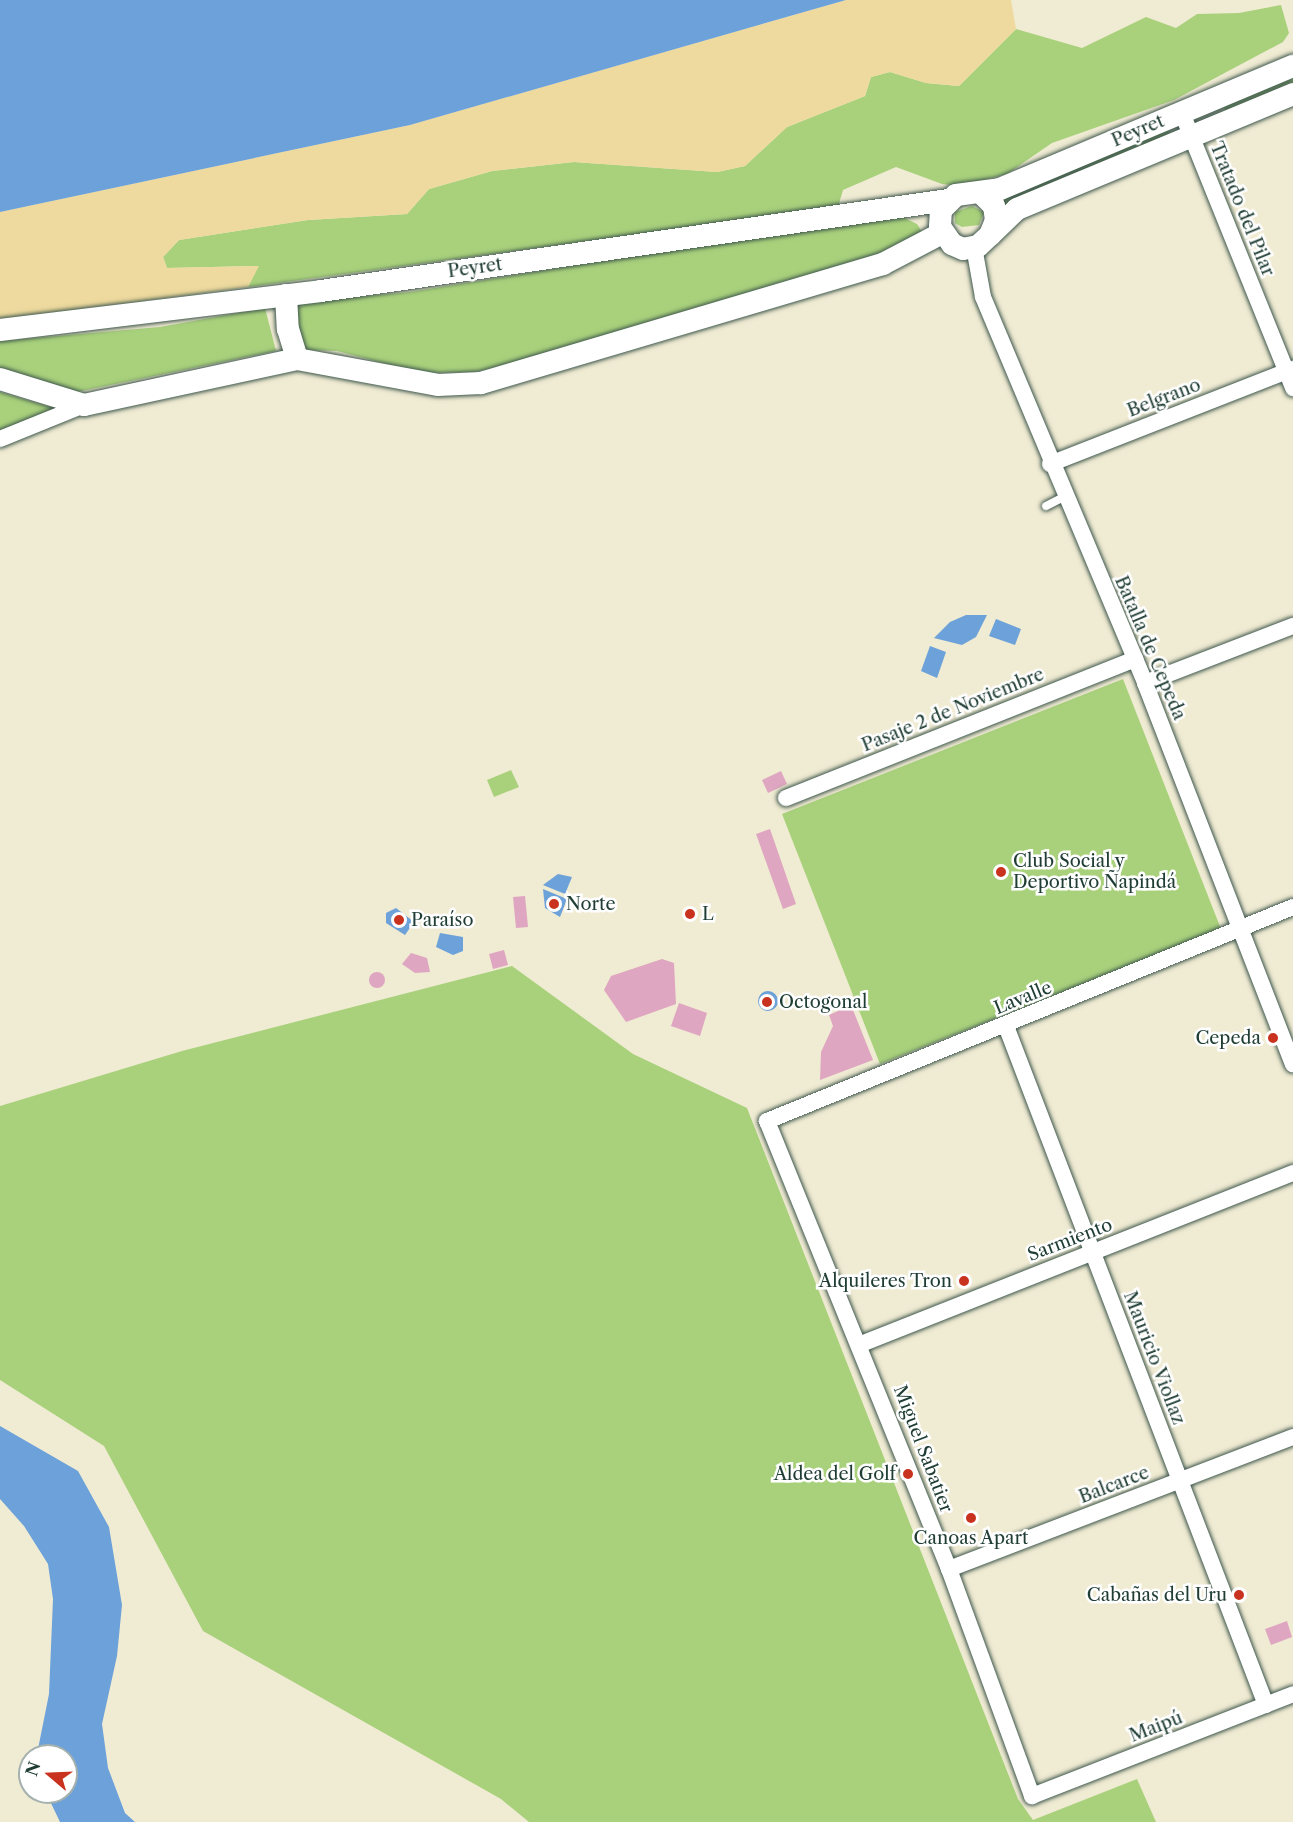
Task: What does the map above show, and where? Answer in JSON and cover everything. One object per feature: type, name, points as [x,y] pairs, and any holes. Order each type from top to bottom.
[{"type":"street","name":"Peyret","points":[[981,193],[1000,189],[1293,66]]},
{"type":"street","name":"Peyret","points":[[982,241],[1017,209],[1191,134],[1293,94]]},
{"type":"street","name":"Tratado del Pilar","points":[[1182,113],[1290,370],[1293,388]]},
{"type":"street","points":[[981,193],[994,206],[996,220],[982,241],[963,249],[952,244],[942,233],[941,210],[948,200],[956,195],[981,193]]},
{"type":"street","name":"Peyret","points":[[0,330],[286,295],[948,200]]},
{"type":"street","points":[[0,439],[84,405],[297,359],[438,385],[481,383],[883,264],[942,233]]},
{"type":"street","name":"Batalla de Cepeda","points":[[982,241],[983,297],[1050,464],[1145,683],[1293,1064]]},
{"type":"street","points":[[286,295],[288,329],[297,359]]},
{"type":"street","name":"Belgrano","points":[[1050,464],[1290,370]]},
{"type":"street","points":[[0,379],[84,405]]},
{"type":"street","points":[[1145,683],[1293,626]]},
{"type":"street","name":"Pasaje 2 de Noviembre","points":[[786,798],[1135,659]]},
{"type":"street","name":"Lavalle","points":[[767,1121],[1006,1026],[1293,907]]},
{"type":"street","name":"Mauricio Viollaz","points":[[1006,1026],[1266,1704]]},
{"type":"street","name":"Miguel Sabatier","points":[[767,1121],[861,1344],[949,1569],[1032,1796]]},
{"type":"street","name":"Sarmiento","points":[[861,1344],[1293,1173]]},
{"type":"street","name":"Balcarce","points":[[949,1569],[1293,1437]]},
{"type":"street","name":"Maipú","points":[[1032,1796],[1293,1694]]},
{"type":"lane","points":[[1046,506],[1064,497]]},
{"type":"green space","points":[[1281,5],[1289,33],[1283,42],[1174,100],[1052,143],[1007,174],[960,186],[942,184],[896,167],[843,190],[838,207],[248,287],[258,266],[167,268],[163,257],[179,240],[308,220],[407,214],[429,189],[492,171],[574,162],[717,172],[745,166],[787,127],[865,96],[871,77],[890,72],[926,83],[959,86],[1016,29],[1082,48],[1146,17],[1176,28],[1197,14],[1239,13]]},
{"type":"green space","points":[[1293,75],[1293,85],[1226,112],[1222,104]]},
{"type":"green space","points":[[1167,127],[1170,136],[1005,206],[1002,198]]},
{"type":"green space","points":[[972,206],[984,212],[979,225],[962,227],[955,223],[955,212]]},
{"type":"green space","points":[[896,214],[917,224],[922,232],[897,250],[527,362],[473,372],[421,373],[337,351],[305,350],[297,345],[296,306],[303,302],[410,292]]},
{"type":"green space","points":[[265,308],[276,351],[72,393],[0,374],[0,341],[160,327]]},
{"type":"green space","points":[[0,392],[54,408],[0,431]]},
{"type":"green space","name":"Club Social y Deportivo Ñapindá","points":[[1123,679],[1221,929],[880,1064],[782,814]]},
{"type":"green space","points":[[511,770],[519,787],[494,797],[487,780]]},
{"type":"green space","points":[[512,966],[633,1054],[747,1108],[1018,1799],[1033,1820],[1137,1779],[1156,1822],[529,1822],[501,1799],[203,1631],[104,1446],[0,1380],[0,1106],[182,1051]]},
{"type":"sand","points":[[846,0],[1011,0],[1016,29],[959,86],[926,83],[890,72],[871,77],[865,96],[787,127],[745,166],[717,172],[574,162],[492,171],[429,189],[407,214],[308,220],[179,240],[163,257],[167,268],[259,266],[248,287],[0,320],[0,212],[410,125]]},
{"type":"water","points":[[0,0],[846,0],[410,125],[0,212]]},
{"type":"water","points":[[966,615],[987,615],[976,637],[962,645],[934,638],[950,622]]},
{"type":"water","points":[[996,619],[1021,629],[1015,645],[989,636]]},
{"type":"water","points":[[930,646],[946,652],[937,678],[921,671]]},
{"type":"water","name":"Norte","points":[[558,874],[572,877],[565,894],[543,885]]},
{"type":"water","name":"Norte","points":[[543,889],[567,899],[560,917],[545,908]]},
{"type":"water","name":"Paraíso","points":[[396,908],[414,922],[405,935],[386,923],[386,913]]},
{"type":"water","name":"Paraíso","points":[[440,933],[463,937],[463,951],[453,955],[436,947]]},
{"type":"water","name":"Octogonal","points":[[768,991],[775,994],[778,1001],[775,1008],[768,1011],[761,1008],[758,1001],[761,994]]},
{"type":"water","points":[[0,1426],[78,1471],[109,1527],[122,1605],[117,1656],[102,1724],[108,1768],[125,1813],[135,1822],[60,1822],[51,1804],[78,1804],[78,1744],[39,1744],[49,1694],[53,1599],[48,1564],[24,1526],[0,1499]]},
{"type":"building","points":[[781,771],[787,784],[768,793],[762,780]]},
{"type":"building","points":[[770,829],[796,904],[783,909],[756,834]]},
{"type":"building","points":[[525,896],[528,927],[516,928],[513,897]]},
{"type":"building","points":[[504,950],[508,965],[493,969],[489,954]]},
{"type":"building","points":[[411,953],[427,958],[430,972],[415,973],[402,964]]},
{"type":"building","points":[[662,959],[674,963],[676,1004],[626,1022],[604,990],[611,976]]},
{"type":"building","points":[[374,972],[380,972],[385,980],[383,986],[374,988],[369,983],[369,977]]},
{"type":"building","points":[[679,1003],[707,1013],[700,1036],[671,1026]]},
{"type":"building","points":[[851,1005],[873,1060],[820,1080],[821,1052],[833,1026],[829,1015]]},
{"type":"building","points":[[1287,1621],[1292,1637],[1271,1645],[1265,1629]]},
{"type":"place","name":"Club Social y Deportivo Ñapindá","points":[[1001,872]]},
{"type":"place","name":"Norte","points":[[554,904]]},
{"type":"place","name":"L","points":[[690,914]]},
{"type":"place","name":"Paraíso","points":[[399,920]]},
{"type":"place","name":"Octogonal","points":[[767,1002]]},
{"type":"place","name":"Cepeda","points":[[1273,1038]]},
{"type":"place","name":"Alquileres Tron","points":[[964,1281]]},
{"type":"place","name":"Aldea del Golf","points":[[908,1474]]},
{"type":"place","name":"Canoas Apart","points":[[971,1518]]},
{"type":"place","name":"Cabañas del Uru","points":[[1239,1595]]}]
